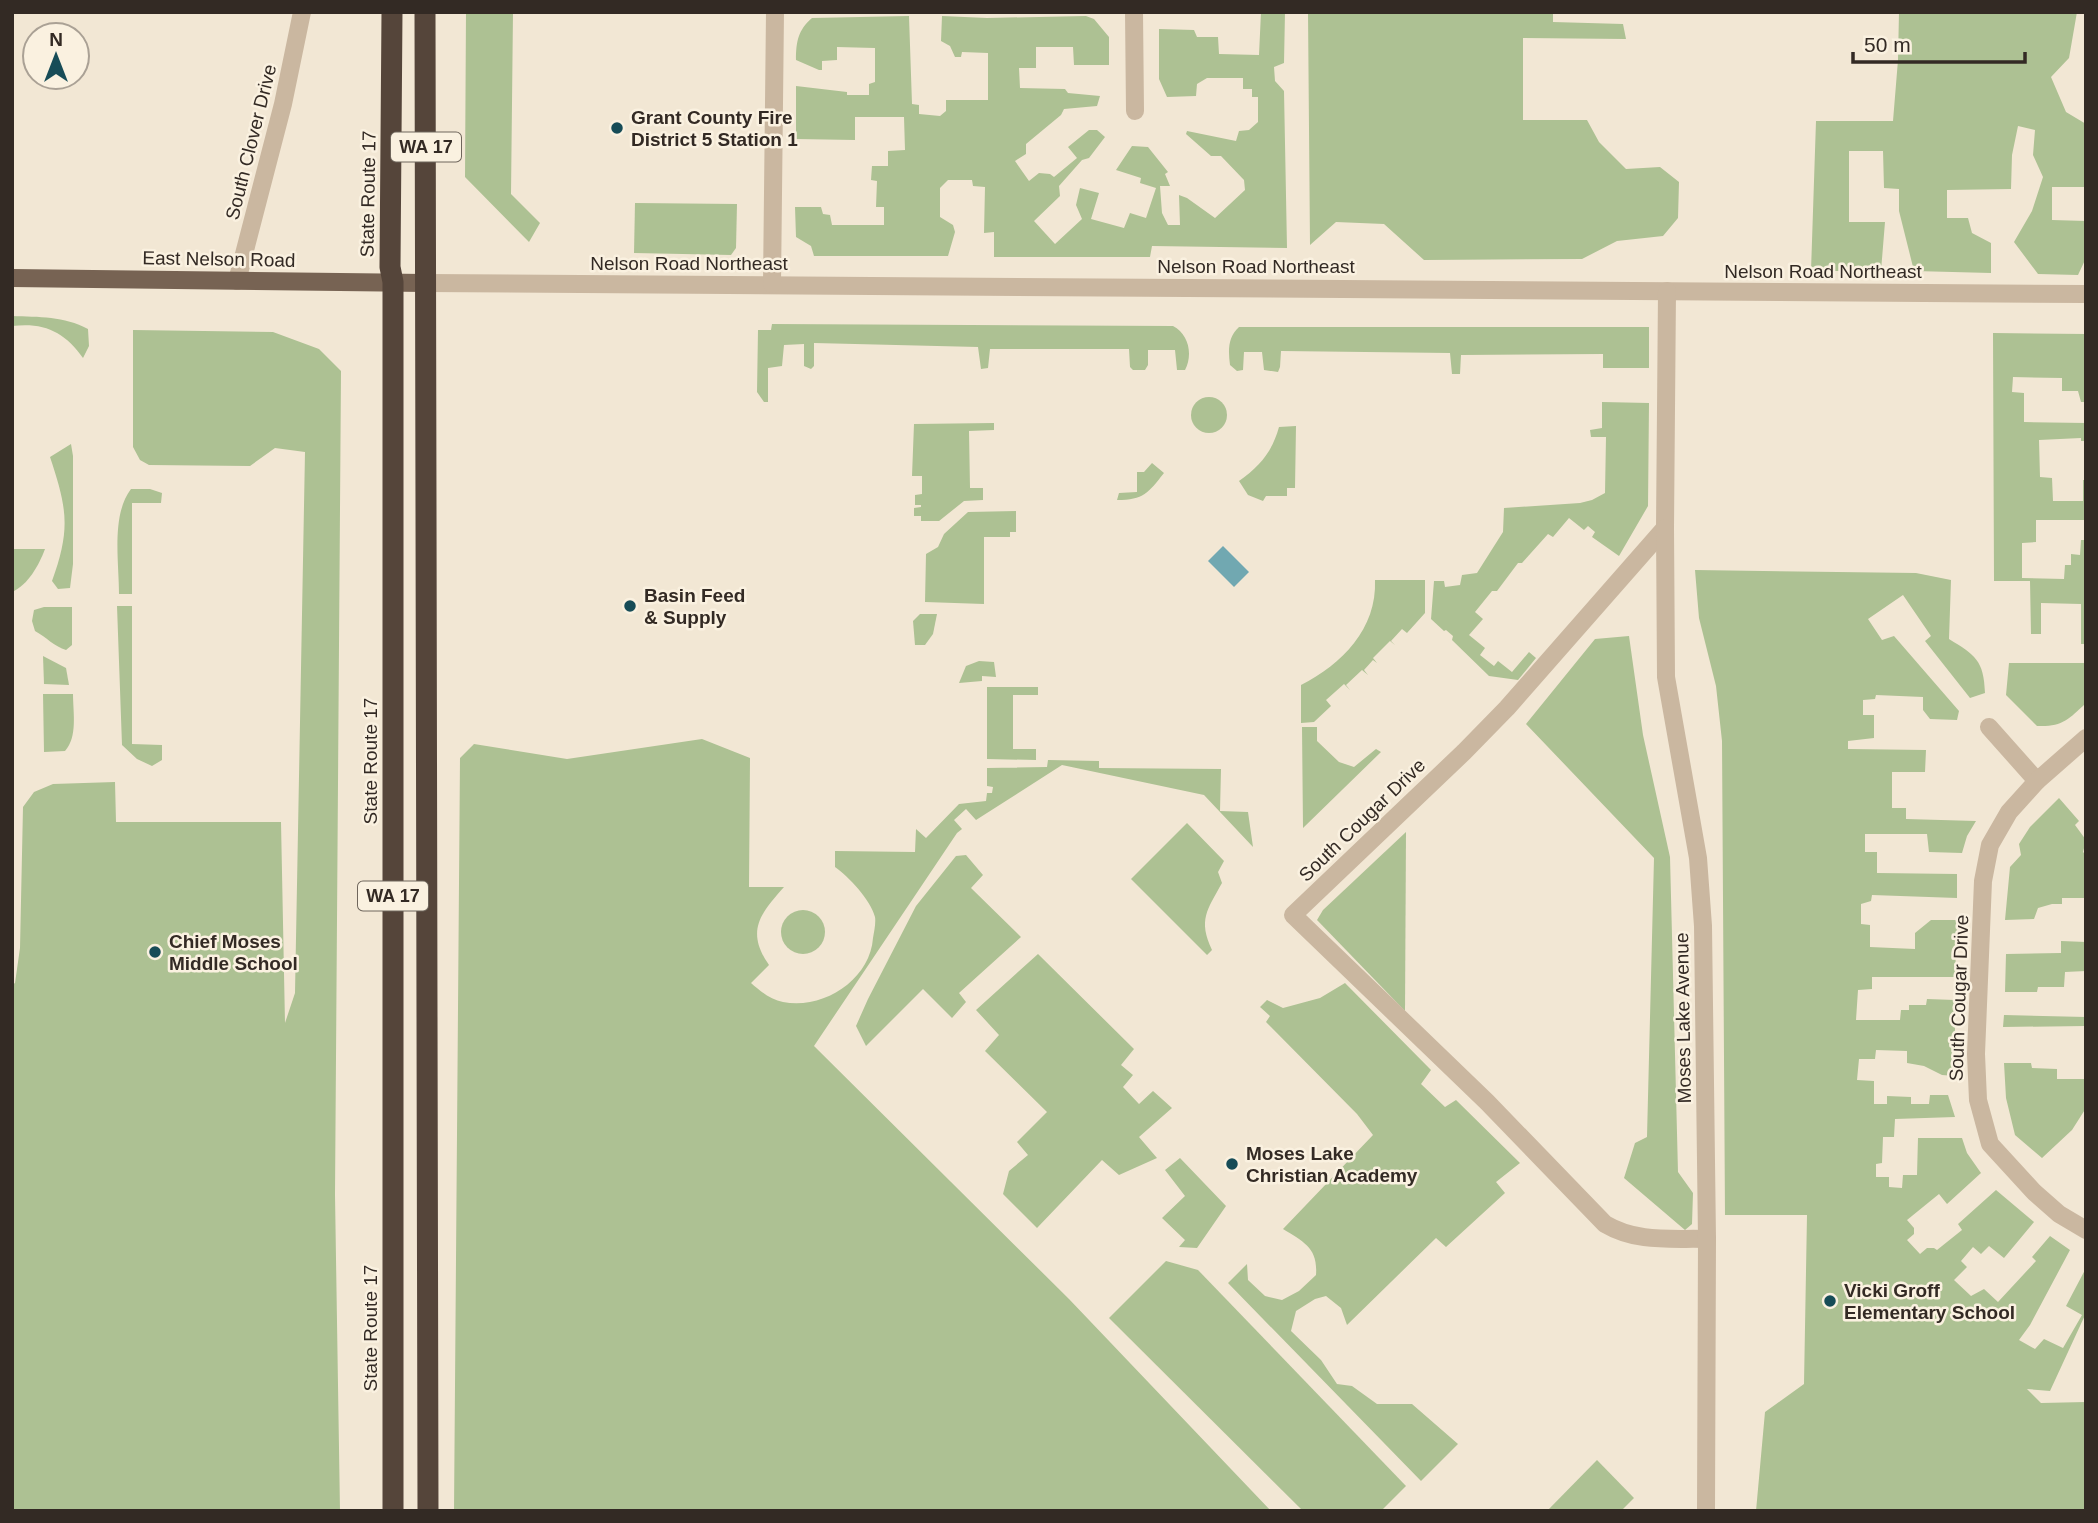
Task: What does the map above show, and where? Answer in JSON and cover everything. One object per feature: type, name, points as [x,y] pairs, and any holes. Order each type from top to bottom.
[{"type":"highway","name":"State Route 17","points":[[392,12],[390,267],[393,282],[393,1511]]},
{"type":"highway","name":"WA 17","points":[[425,12],[428,1511]]},
{"type":"main road","name":"East Nelson Road","points":[[12,278],[425,282]]},
{"type":"street","name":"South Clover Drive","points":[[237,281],[283,103],[302,12]]},
{"type":"street","points":[[772,284],[775,12]]},
{"type":"street","points":[[1134,12],[1135,111]]},
{"type":"street","name":"Nelson Road Northeast","points":[[425,282],[2086,294]]},
{"type":"street","points":[[1665,528],[1667,290]]},
{"type":"street","name":"South Cougar Drive","points":[[1665,528],[1507,708],[1293,915],[1487,1102],[1605,1224],[1622,1234],[1640,1237],[1707,1239]]},
{"type":"street","name":"Moses Lake Avenue","points":[[1665,528],[1666,677],[1698,858],[1703,926],[1707,1239],[1706,1511]]},
{"type":"street","points":[[1989,727],[2037,781]]},
{"type":"street","name":"South Cougar Drive","points":[[2086,738],[2037,781],[2008,812],[1990,845],[1983,881],[1976,1054],[1978,1100],[1990,1144],[2007,1165],[2050,1206],[2086,1230]]},
{"type":"green space","points":[[466,12],[513,12],[511,194],[540,223],[529,242],[465,177]]},
{"type":"green space","points":[[1261,12],[1285,12],[1284,63],[1274,67],[1275,81],[1284,91],[1287,248],[1152,246],[1150,257],[994,257],[994,232],[984,233],[985,187],[973,186],[972,180],[948,180],[940,188],[940,217],[953,225],[955,232],[948,256],[814,256],[811,246],[796,237],[795,207],[821,207],[823,214],[830,215],[832,225],[884,225],[884,207],[876,207],[877,181],[871,180],[872,166],[888,166],[888,151],[905,150],[904,117],[855,117],[855,140],[796,139],[796,86],[847,92],[847,95],[869,95],[869,84],[875,82],[875,48],[837,47],[837,60],[822,61],[822,70],[796,60],[799,37],[812,18],[909,16],[912,104],[919,105],[919,114],[940,116],[946,111],[946,100],[988,100],[988,53],[962,52],[961,57],[955,57],[950,46],[941,41],[942,16],[1086,16],[1094,19],[1109,37],[1109,65],[1074,65],[1073,47],[1036,47],[1036,68],[1019,68],[1020,88],[1065,89],[1068,93],[1100,96],[1097,106],[1064,109],[1061,115],[1026,144],[1026,154],[1015,161],[1029,181],[1039,173],[1054,177],[1077,158],[1068,147],[1089,130],[1097,130],[1105,137],[1089,158],[1082,160],[1059,186],[1060,196],[1034,221],[1055,244],[1082,219],[1076,205],[1080,188],[1099,193],[1091,219],[1124,228],[1130,213],[1146,218],[1156,188],[1140,183],[1141,178],[1116,170],[1132,146],[1148,147],[1168,172],[1165,174],[1170,186],[1160,186],[1162,213],[1168,225],[1180,225],[1179,195],[1215,218],[1245,190],[1244,180],[1221,156],[1211,156],[1186,134],[1187,131],[1236,141],[1239,131],[1249,130],[1258,122],[1258,97],[1252,97],[1252,89],[1243,89],[1243,78],[1207,78],[1197,84],[1196,96],[1167,97],[1159,79],[1159,29],[1194,30],[1197,37],[1218,37],[1219,54],[1259,55]]},
{"type":"green space","points":[[1308,12],[1553,12],[1553,22],[1623,24],[1626,39],[1523,38],[1523,120],[1587,120],[1599,142],[1626,169],[1660,167],[1679,182],[1678,218],[1663,236],[1617,241],[1582,259],[1424,260],[1384,224],[1336,222],[1310,245]]},
{"type":"green space","points":[[1899,12],[2077,12],[2069,58],[2051,77],[2066,112],[2086,124],[2086,187],[2052,187],[2052,220],[2086,221],[2086,258],[2078,275],[2038,274],[2014,242],[2032,211],[2043,177],[2033,155],[2035,130],[2018,126],[2012,155],[2011,189],[1947,190],[1947,218],[1968,218],[1972,233],[1991,243],[1991,273],[1914,271],[1899,211],[1899,189],[1884,188],[1883,151],[1849,151],[1849,222],[1885,222],[1881,271],[1811,271],[1816,121],[1893,121]]},
{"type":"green space","points":[[635,203],[737,204],[736,248],[731,255],[634,253]]},
{"type":"green space","points":[[12,316],[51,318],[79,325],[88,329],[89,346],[83,358],[69,341],[53,331],[34,326],[12,326]]},
{"type":"green space","points":[[772,324],[1173,326],[1186,339],[1189,358],[1185,370],[1177,370],[1175,350],[1148,350],[1148,365],[1145,370],[1133,370],[1130,367],[1129,349],[990,349],[988,368],[981,369],[978,347],[814,343],[814,366],[811,369],[804,366],[804,344],[784,345],[782,366],[768,368],[768,402],[764,402],[757,392],[758,330],[771,330]]},
{"type":"green space","points":[[1239,327],[1649,327],[1649,368],[1603,368],[1603,354],[1461,355],[1460,374],[1452,374],[1450,353],[1281,351],[1278,372],[1264,370],[1262,352],[1244,352],[1243,370],[1237,371],[1230,365],[1229,349],[1231,339]]},
{"type":"green space","name":"Chief Moses Middle School","points":[[133,330],[273,332],[319,349],[341,371],[335,1195],[340,1511],[12,1511],[12,985],[15,983],[20,948],[23,807],[34,792],[53,784],[115,782],[116,822],[281,822],[285,1023],[295,993],[305,452],[275,448],[250,466],[149,465],[140,460],[133,447]]},
{"type":"green space","points":[[1993,333],[2086,334],[2086,402],[2081,402],[2078,391],[2062,391],[2062,378],[2013,377],[2012,392],[2024,393],[2024,422],[2086,423],[2086,441],[2081,441],[2081,438],[2039,440],[2040,477],[2052,478],[2053,501],[2083,501],[2083,480],[2086,480],[2086,520],[2036,520],[2036,542],[2022,543],[2022,578],[2064,579],[2065,565],[2071,565],[2071,554],[2080,555],[2081,540],[2086,540],[2086,644],[2081,644],[2081,604],[2041,603],[2041,634],[2031,634],[2030,581],[1994,581]]},
{"type":"green space","points":[[1209,397],[1222,402],[1227,415],[1222,428],[1209,433],[1196,428],[1191,415],[1196,402]]},
{"type":"green space","points":[[1602,402],[1649,403],[1648,506],[1619,556],[1592,537],[1595,532],[1588,526],[1584,530],[1569,518],[1553,537],[1548,534],[1522,563],[1518,563],[1497,591],[1492,591],[1475,612],[1483,619],[1469,635],[1485,648],[1480,655],[1494,666],[1498,661],[1512,672],[1529,652],[1536,658],[1518,680],[1489,676],[1452,640],[1453,636],[1431,619],[1434,581],[1444,581],[1445,587],[1460,585],[1462,575],[1477,573],[1503,532],[1504,508],[1580,503],[1605,493],[1606,437],[1591,437],[1590,430],[1602,428]]},
{"type":"green space","points":[[994,423],[994,430],[969,431],[970,488],[983,488],[983,500],[964,501],[939,521],[921,521],[921,516],[914,516],[914,508],[921,507],[915,505],[915,495],[922,494],[922,476],[912,476],[914,424]]},
{"type":"green space","points":[[1296,426],[1295,488],[1287,488],[1287,496],[1266,496],[1263,501],[1248,495],[1239,481],[1264,458],[1279,427]]},
{"type":"green space","points":[[71,444],[73,564],[70,588],[58,589],[52,581],[62,547],[64,519],[60,491],[50,457]]},
{"type":"green space","points":[[1152,463],[1164,473],[1154,486],[1140,497],[1117,500],[1119,493],[1137,492],[1137,472],[1144,472]]},
{"type":"green space","points":[[131,489],[150,489],[162,493],[161,503],[132,503],[132,594],[119,594],[118,525]]},
{"type":"green space","points":[[1016,511],[1016,532],[1010,532],[1010,537],[984,537],[984,604],[925,602],[926,554],[938,547],[944,534],[968,512]]},
{"type":"green space","points":[[12,549],[45,549],[32,574],[23,585],[12,592]]},
{"type":"green space","points":[[1695,570],[1916,573],[1951,580],[1949,639],[1972,654],[1980,666],[1985,693],[1970,698],[1925,641],[1931,636],[1903,595],[1868,619],[1882,640],[1894,636],[1959,711],[1957,720],[1930,719],[1923,710],[1923,697],[1876,695],[1875,699],[1863,700],[1863,715],[1874,715],[1874,738],[1848,741],[1848,749],[1926,750],[1925,772],[1892,772],[1892,808],[1906,808],[1906,819],[1976,821],[1967,836],[1962,853],[1929,852],[1927,834],[1865,834],[1865,852],[1877,852],[1877,873],[1957,874],[1957,898],[1872,895],[1871,901],[1861,904],[1861,924],[1870,925],[1870,947],[1915,949],[1915,933],[1931,920],[1957,920],[1955,977],[1872,977],[1872,989],[1858,990],[1856,1020],[1900,1020],[1901,1010],[1909,1010],[1909,1005],[1926,1005],[1927,999],[1955,1000],[1955,1076],[1942,1075],[1924,1066],[1907,1063],[1907,1051],[1876,1050],[1875,1059],[1859,1059],[1857,1080],[1874,1081],[1874,1104],[1887,1104],[1887,1096],[1911,1097],[1911,1104],[1929,1104],[1930,1095],[1948,1095],[1955,1117],[1895,1119],[1894,1137],[1883,1137],[1882,1163],[1876,1164],[1876,1177],[1889,1177],[1889,1187],[1902,1188],[1903,1175],[1917,1175],[1918,1138],[1962,1138],[1967,1153],[1981,1173],[1947,1204],[1939,1194],[1907,1220],[1914,1228],[1914,1234],[1907,1240],[1920,1254],[1927,1248],[1937,1250],[1962,1230],[1958,1224],[1996,1190],[2034,1222],[2004,1258],[1989,1246],[1981,1254],[1973,1247],[1961,1261],[1967,1267],[1954,1280],[1971,1296],[1984,1289],[1998,1302],[2036,1261],[2032,1257],[2050,1236],[2070,1250],[2030,1325],[2019,1340],[2035,1349],[2044,1339],[2063,1348],[2082,1315],[2066,1306],[2086,1268],[2086,1313],[2050,1391],[2027,1389],[2041,1403],[2086,1402],[2086,1511],[1756,1511],[1765,1412],[1804,1384],[1807,1215],[1725,1215],[1722,741],[1716,686],[1699,618]]},
{"type":"green space","points":[[1375,580],[1425,580],[1425,613],[1407,633],[1402,629],[1391,641],[1395,645],[1390,641],[1373,658],[1377,663],[1373,660],[1364,670],[1368,675],[1362,670],[1346,685],[1350,690],[1344,684],[1326,700],[1331,706],[1314,722],[1301,723],[1301,685],[1330,667],[1354,643],[1370,614]]},
{"type":"green space","points":[[117,606],[132,606],[132,744],[162,745],[162,760],[152,766],[137,759],[122,745]]},
{"type":"green space","points":[[44,607],[72,607],[72,645],[66,650],[35,631],[32,621],[34,610]]},
{"type":"green space","points":[[920,614],[937,614],[933,634],[925,645],[915,645],[913,621]]},
{"type":"green space","points":[[1629,636],[1643,735],[1670,857],[1678,1172],[1693,1193],[1692,1224],[1685,1230],[1624,1178],[1635,1143],[1647,1137],[1654,858],[1526,724],[1595,639]]},
{"type":"green space","points":[[43,656],[66,668],[69,685],[44,684]]},
{"type":"green space","points":[[979,661],[994,662],[996,677],[982,676],[982,681],[959,683],[966,666]]},
{"type":"green space","points":[[2009,663],[2086,663],[2086,703],[2064,721],[2037,726],[2006,695]]},
{"type":"green space","points":[[987,687],[1038,687],[1038,695],[1013,695],[1013,749],[1036,749],[1036,760],[987,759]]},
{"type":"green space","points":[[43,694],[73,694],[73,732],[65,751],[44,752]]},
{"type":"green space","points":[[1302,727],[1317,727],[1317,741],[1339,762],[1354,767],[1376,749],[1381,752],[1303,828]]},
{"type":"green space","points":[[702,739],[750,758],[749,887],[784,887],[759,923],[758,942],[769,965],[751,983],[774,999],[798,1003],[814,1001],[842,989],[854,979],[870,953],[875,917],[869,903],[858,889],[835,867],[835,851],[915,852],[916,829],[926,838],[959,804],[986,801],[987,793],[992,793],[993,787],[987,786],[987,768],[1047,767],[1048,760],[1099,761],[1099,768],[1221,769],[1220,811],[1248,812],[1253,847],[1204,795],[1062,765],[976,820],[966,809],[954,820],[962,829],[814,1046],[1069,1299],[1271,1511],[454,1511],[460,758],[474,744],[567,759]]},
{"type":"green space","points":[[2059,798],[2079,821],[2075,825],[2086,840],[2083,852],[2086,855],[2086,898],[2062,898],[2062,904],[2038,908],[2034,919],[2005,920],[2010,867],[2021,855],[2019,844],[2030,827]]},
{"type":"green space","points":[[1187,823],[1224,861],[1218,872],[1222,883],[1206,915],[1206,931],[1212,950],[1207,955],[1131,879]]},
{"type":"green space","points":[[1406,832],[1405,1011],[1317,920],[1323,910]]},
{"type":"green space","points":[[966,855],[983,875],[971,888],[1021,937],[959,993],[966,1002],[952,1018],[923,989],[866,1046],[856,1026],[916,906],[956,856]]},
{"type":"green space","points":[[803,910],[818,917],[825,932],[818,947],[803,954],[788,947],[781,932],[788,917]]},
{"type":"green space","points":[[2061,941],[2086,942],[2086,971],[2065,972],[2064,987],[2038,987],[2037,992],[2005,992],[2006,954],[2061,953]]},
{"type":"green space","points":[[1038,954],[1134,1049],[1121,1065],[1133,1075],[1123,1087],[1139,1104],[1153,1091],[1172,1108],[1139,1137],[1157,1158],[1119,1175],[1102,1160],[1037,1228],[1003,1194],[1009,1171],[1028,1155],[1017,1142],[1047,1112],[985,1051],[999,1035],[976,1010]]},
{"type":"green space","points":[[1345,983],[1431,1070],[1421,1084],[1445,1107],[1456,1100],[1520,1163],[1496,1182],[1505,1193],[1446,1247],[1436,1238],[1347,1325],[1341,1308],[1326,1296],[1315,1299],[1296,1311],[1291,1331],[1321,1360],[1337,1384],[1352,1386],[1377,1404],[1412,1404],[1458,1444],[1421,1481],[1228,1283],[1247,1264],[1248,1280],[1265,1296],[1282,1300],[1299,1291],[1316,1275],[1312,1252],[1303,1242],[1283,1229],[1373,1135],[1357,1114],[1266,1022],[1270,1016],[1260,1007],[1267,1000],[1283,1008],[1320,998]]},
{"type":"green space","points":[[2004,1015],[2086,1017],[2086,1038],[2085,1026],[2003,1027]]},
{"type":"green space","points":[[2004,1063],[2031,1063],[2032,1068],[2057,1069],[2057,1079],[2086,1079],[2086,1108],[2072,1130],[2042,1158],[2015,1135],[2006,1098]]},
{"type":"green space","points":[[1180,1158],[1226,1206],[1197,1248],[1179,1247],[1185,1240],[1162,1218],[1185,1196],[1165,1170]]},
{"type":"green space","points":[[1166,1261],[1198,1270],[1406,1486],[1381,1511],[1303,1511],[1109,1318]]},
{"type":"green space","points":[[1597,1460],[1634,1498],[1621,1511],[1547,1511]]},
{"type":"water","points":[[1223,546],[1249,572],[1234,587],[1208,561]]},
{"type":"place","name":"Grant County Fire District 5 Station 1","points":[[617,128]]},
{"type":"place","name":"Basin Feed & Supply","points":[[630,606]]},
{"type":"place","name":"Chief Moses Middle School","points":[[155,952]]},
{"type":"place","name":"Moses Lake Christian Academy","points":[[1232,1164]]},
{"type":"place","name":"Vicki Groff Elementary School","points":[[1830,1301]]}]
